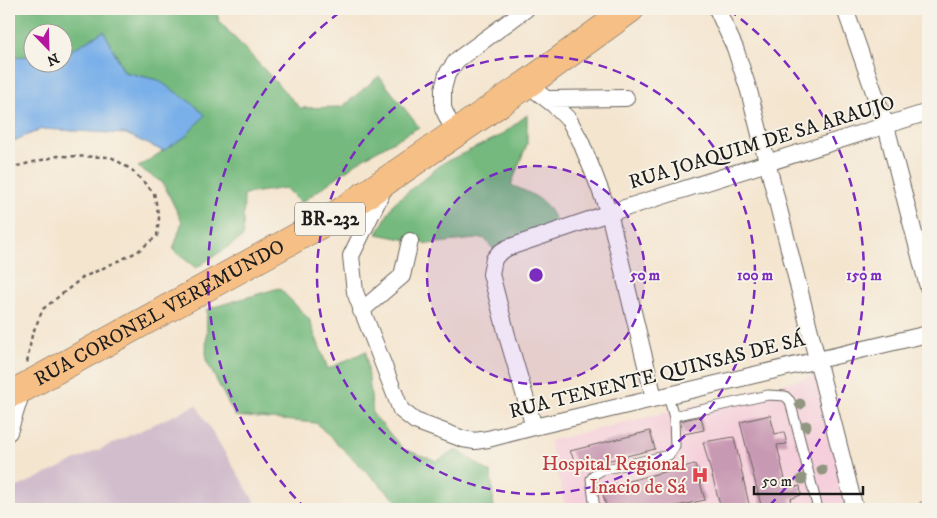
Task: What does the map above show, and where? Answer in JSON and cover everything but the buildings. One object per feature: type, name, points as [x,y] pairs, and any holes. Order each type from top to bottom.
[{"type":"highway","name":"RUA CORONEL VEREMUNDO","points":[[13,392],[332,218],[455,134],[537,92],[630,9]]},
{"type":"street","points":[[455,134],[443,108],[443,89],[447,74],[457,60],[526,9]]},
{"type":"street","points":[[716,9],[736,48],[749,91],[854,509]]},
{"type":"street","points":[[845,9],[886,126],[928,287]]},
{"type":"street","points":[[537,92],[626,98]]},
{"type":"street","points":[[537,92],[569,120],[580,140],[609,213],[661,397]]},
{"type":"street","name":"RUA JOAQUIM DE SA ARAUJO","points":[[534,427],[491,274],[494,259],[499,253],[507,248],[609,213],[928,112]]},
{"type":"street","points":[[387,181],[351,256],[355,292],[361,311],[402,276],[410,241]]},
{"type":"street","name":"RUA TENENTE QUINSAS DE SÁ","points":[[361,311],[401,410],[415,421],[463,439],[475,441],[928,334]]},
{"type":"street","points":[[9,432],[13,392]]},
{"type":"lane","points":[[674,418],[678,415],[768,395],[786,396],[790,401],[818,509]]},
{"type":"lane","points":[[595,509],[591,479],[595,474],[602,470],[669,455],[675,446],[674,418],[661,397]]},
{"type":"path","points":[[9,168],[58,156],[111,158],[132,170],[154,193],[159,218],[157,236],[137,252],[82,278],[43,309],[32,335],[13,392]]},
{"type":"shaded area","name":"Hospital Regional Inacio de Sá","points":[[818,375],[851,509],[566,509],[549,441]]},
{"type":"shaded area","points":[[196,405],[259,509],[9,509],[9,491]]},
{"type":"green space","points":[[9,9],[216,9],[219,21],[300,108],[342,107],[379,76],[419,127],[362,159],[301,203],[286,188],[244,194],[243,237],[196,268],[173,250],[182,222],[163,183],[138,167],[163,151],[158,80],[124,72],[114,50],[72,54],[72,22],[22,22],[22,56],[9,57]]},
{"type":"green space","points":[[527,115],[527,144],[511,185],[532,195],[545,204],[554,217],[563,238],[526,244],[499,256],[484,238],[428,244],[377,234],[394,203],[443,163],[500,136]]},
{"type":"green space","points":[[279,288],[309,319],[328,369],[366,351],[373,414],[403,449],[437,461],[457,450],[491,473],[494,509],[405,509],[316,423],[235,416],[206,360],[207,309]]},
{"type":"water","points":[[104,31],[124,72],[158,80],[193,104],[205,115],[186,136],[163,151],[126,134],[42,129],[9,143],[9,57],[22,56],[22,72],[72,72],[72,50]]},
{"type":"place","name":"Hospital Regional Inacio de Sá","points":[[700,475]]}]
